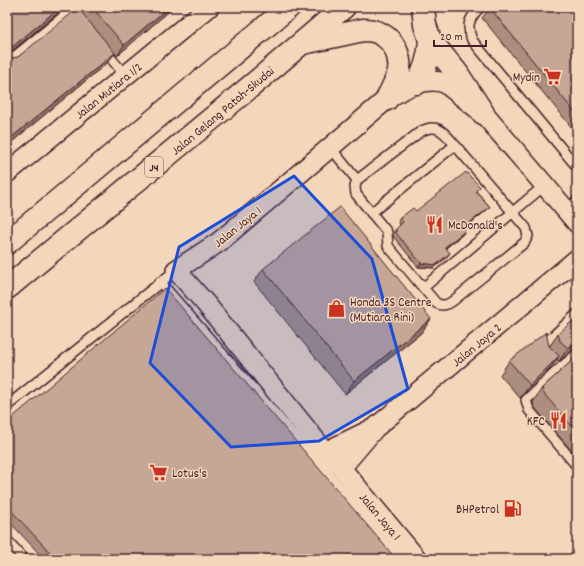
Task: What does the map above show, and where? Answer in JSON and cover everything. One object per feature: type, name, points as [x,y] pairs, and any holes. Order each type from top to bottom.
[{"type":"main road","points":[[7,243],[289,7]]},
{"type":"main road","name":"Jalan Gelang Patah-Skudai","points":[[7,288],[256,82],[344,7]]},
{"type":"main road","points":[[417,84],[426,68],[430,54],[430,40],[425,25],[423,7]]},
{"type":"main road","points":[[300,44],[363,30],[381,33],[389,40],[397,51],[399,62],[398,72],[387,99]]},
{"type":"main road","points":[[430,40],[457,73],[484,113]]},
{"type":"street","name":"Jalan Mutiara 1/2","points":[[7,173],[210,7]]},
{"type":"street","name":"Jalan Jaya 1","points":[[417,559],[321,456],[206,304],[176,270],[218,242],[387,99],[401,90],[428,81],[439,81],[445,83],[484,113],[545,185],[573,211]]},
{"type":"street","name":"Jalan Jaya 2","points":[[336,472],[375,428],[577,259]]},
{"type":"street","name":"Jalan Jaya 2","points":[[321,456],[364,432],[375,428]]},
{"type":"lane","points":[[480,7],[470,18],[469,31],[472,40],[577,166]]},
{"type":"lane","points":[[7,63],[71,8],[86,28]]},
{"type":"lane","points":[[100,45],[125,75]]},
{"type":"lane","points":[[426,128],[434,128],[445,133],[514,213],[526,228],[528,236],[524,243],[448,304],[436,304],[388,246],[387,232],[356,194],[355,187],[357,180],[420,132],[426,128]]},
{"type":"lane","points":[[371,213],[455,145]]},
{"type":"lane","points":[[330,147],[357,180]]},
{"type":"lane","points":[[423,288],[514,213],[545,185]]},
{"type":"lane","points":[[7,406],[176,270]]},
{"type":"lane","points":[[160,282],[321,456]]},
{"type":"lane","points":[[559,370],[547,360],[542,346],[577,314]]},
{"type":"lane","points":[[577,354],[526,400],[529,410],[577,466]]},
{"type":"lane","points":[[336,472],[402,559]]},
{"type":"lane","points":[[7,540],[24,559]]},
{"type":"highlighted area","points":[[294,176],[372,259],[408,389],[319,441],[231,447],[150,363],[179,247]]},
{"type":"building","points":[[7,7],[60,7],[11,48],[9,51],[10,56],[13,58],[18,57],[78,8],[115,53],[7,141]]},
{"type":"building","points":[[92,7],[169,7],[124,45]]},
{"type":"building","name":"Mydin","points":[[577,7],[577,115],[490,8]]},
{"type":"building","name":"McDonald's","points":[[466,172],[480,187],[476,191],[490,207],[463,228],[465,231],[445,247],[450,253],[436,265],[421,263],[396,233],[396,229],[403,222],[400,218],[413,208],[416,211]]},
{"type":"building","name":"Honda 3S Centre (Mutiara Rini)","points":[[340,207],[431,319],[354,381],[263,269]]},
{"type":"building","name":"Lotus's","points":[[165,288],[396,559],[56,559],[7,506],[7,422]]},
{"type":"building","points":[[577,317],[577,341],[568,348],[560,341],[558,334]]},
{"type":"building","points":[[546,332],[549,346],[559,356],[530,385],[509,361]]},
{"type":"building","points":[[577,356],[577,432],[544,394],[542,388]]},
{"type":"place","name":"Mydin","points":[[553,76]]},
{"type":"place","name":"McDonald's","points":[[435,224]]},
{"type":"place","name":"Honda 3S Centre (Mutiara Rini)","points":[[337,308]]},
{"type":"place","name":"KFC","points":[[558,420]]},
{"type":"place","name":"Lotus's","points":[[159,472]]},
{"type":"place","name":"BHPetrol","points":[[512,508]]}]
